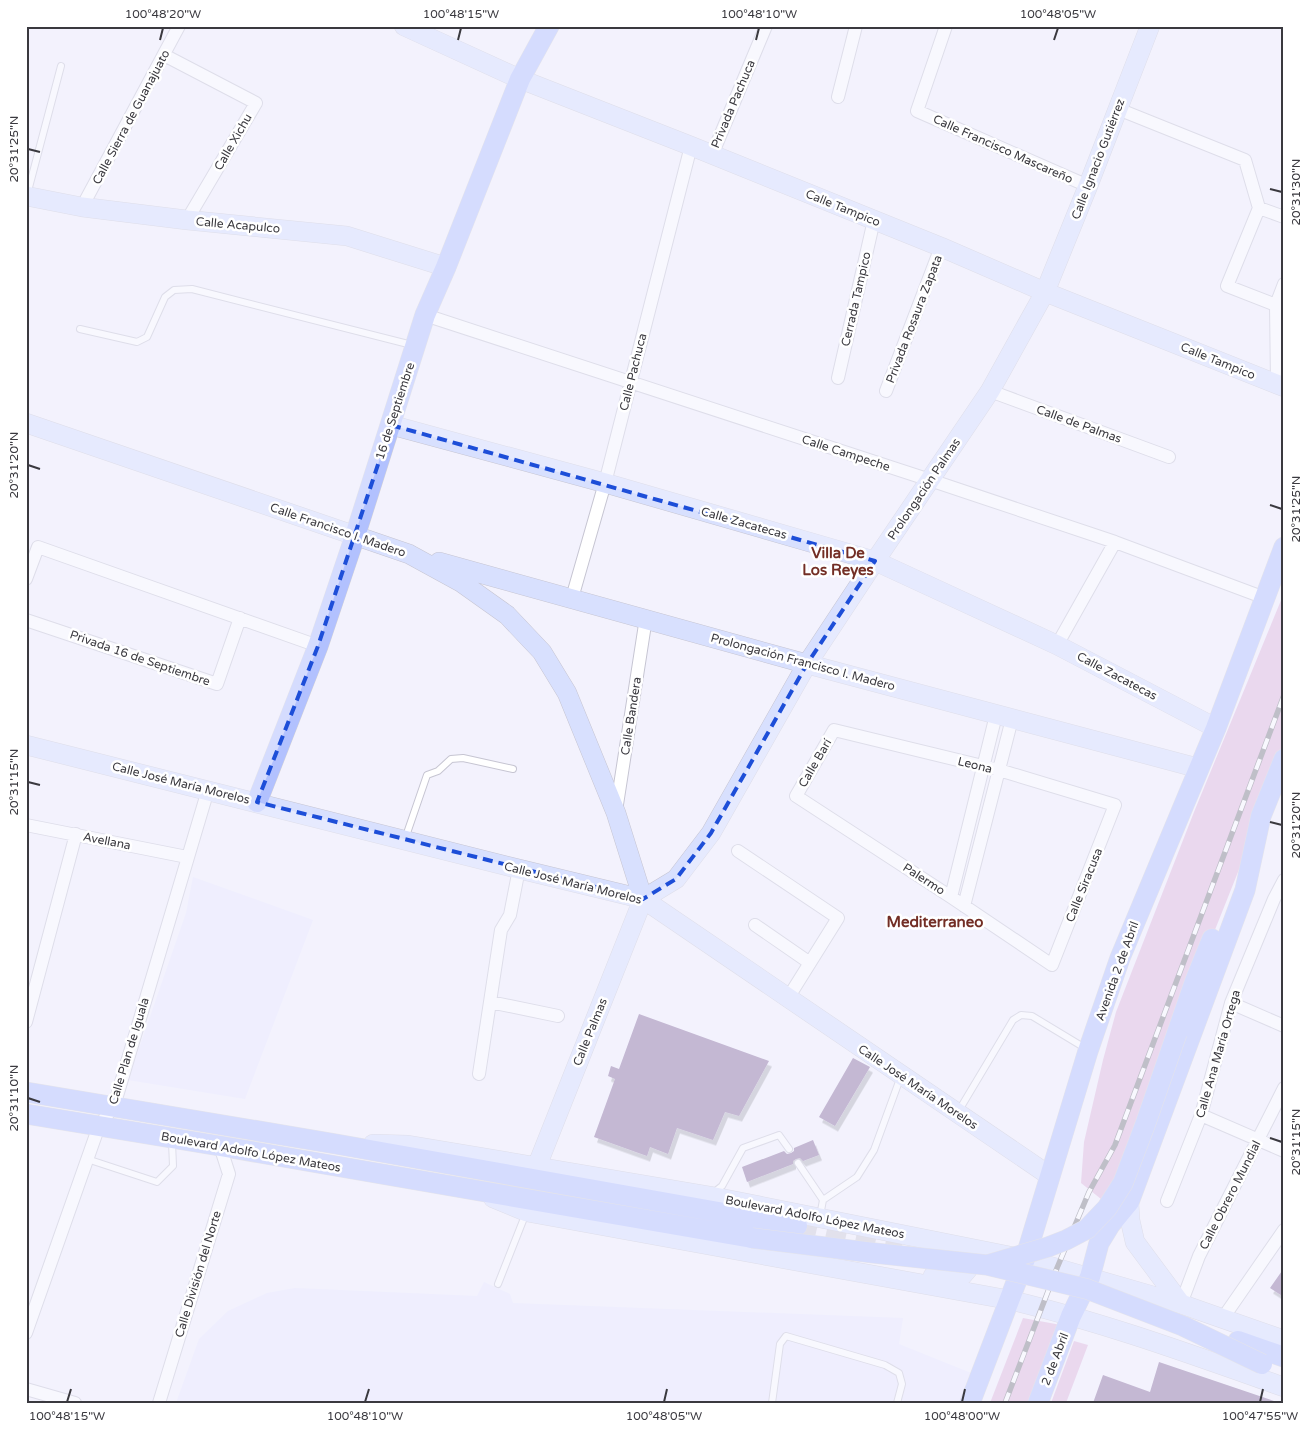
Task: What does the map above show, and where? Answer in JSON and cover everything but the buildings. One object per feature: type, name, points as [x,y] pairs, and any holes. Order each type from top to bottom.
[{"type":"main road","name":"Calle Tampico","points":[[404,26],[520,79],[691,146],[941,247],[1045,292],[1280,386]]},
{"type":"main road","name":"16 de Septiembre","points":[[257,802],[318,646],[425,315],[446,267],[520,79],[549,26]]},
{"type":"main road","name":"Calle Ignacio Gutiérrez","points":[[1045,292],[1150,26]]},
{"type":"main road","name":"Calle Acapulco","points":[[27,196],[82,207],[187,220],[347,236],[446,267]]},
{"type":"main road","name":"Prolongación Palmas","points":[[644,899],[676,879],[711,833],[807,664],[990,392],[1045,292]]},
{"type":"main road","name":"Calle Francisco I. Madero","points":[[26,423],[409,554],[462,583],[507,615],[542,652],[566,693],[616,813],[644,899]]},
{"type":"main road","name":"Calle Zacatecas","points":[[391,425],[605,483],[875,561],[1057,645],[1216,728]]},
{"type":"main road","name":"Avenida 2 de Abril","points":[[970,1403],[1025,1259],[1088,1051],[1120,958],[1216,728],[1284,547]]},
{"type":"main road","name":"Prolongación Francisco I. Madero","points":[[409,554],[807,664],[1198,768]]},
{"type":"main road","name":"Calle José María Morelos","points":[[26,745],[644,899],[1050,1176]]},
{"type":"main road","points":[[988,1265],[1048,1247],[1087,1229],[1107,1208],[1123,1183],[1195,982],[1282,769]]},
{"type":"main road","name":"2 de Abril","points":[[1038,1403],[1071,1316],[1090,1277],[1099,1243],[1110,1225],[1129,1202],[1245,890],[1262,816]]},
{"type":"main road","name":"Calle Palmas","points":[[537,1166],[644,899]]},
{"type":"main road","name":"Boulevard Adolfo López Mateos","points":[[26,1092],[336,1144],[797,1226]]},
{"type":"main road","name":"Boulevard Adolfo López Mateos","points":[[26,1114],[752,1238],[988,1265],[1087,1289],[1183,1326],[1262,1364],[1284,1372]]},
{"type":"main road","name":"Boulevard Adolfo López Mateos","points":[[336,1144],[408,1145],[710,1196],[821,1209],[917,1237],[1025,1259],[1090,1277],[1181,1304],[1284,1340]]},
{"type":"main road","name":"Boulevard Adolfo López Mateos","points":[[475,1191],[527,1212],[1010,1300],[1071,1316],[1175,1349],[1284,1388]]},
{"type":"main road","points":[[1129,1202],[1130,1220],[1135,1242],[1181,1304]]},
{"type":"main road","points":[[834,1268],[852,1261],[948,1279],[965,1274],[968,1269],[968,1261],[960,1254],[937,1250],[917,1237]]},
{"type":"main road","points":[[1238,1341],[1284,1358]]},
{"type":"street","name":"Calle Sierra de Guanajuato","points":[[82,207],[179,26]]},
{"type":"street","name":"Privada Pachuca","points":[[712,155],[766,26]]},
{"type":"street","points":[[838,96],[856,26]]},
{"type":"street","name":"Calle Francisco Mascareño","points":[[946,26],[917,111],[1088,186]]},
{"type":"street","name":"Calle Xichu","points":[[164,55],[256,103],[187,220]]},
{"type":"street","points":[[1118,109],[1245,160],[1259,208],[1227,286],[1276,305]]},
{"type":"street","name":"Calle Pachuca","points":[[572,598],[605,483],[691,146]]},
{"type":"street","points":[[1259,208],[1284,217]]},
{"type":"street","name":"Cerrada Tampico","points":[[838,378],[874,220]]},
{"type":"street","name":"Privada Rosaura Zapata","points":[[886,391],[941,247]]},
{"type":"street","points":[[1280,386],[1276,305],[1284,284]]},
{"type":"street","name":"Calle Campeche","points":[[425,315],[1115,542],[1265,598]]},
{"type":"street","name":"Calle de Palmas","points":[[990,392],[1169,457]]},
{"type":"street","points":[[1057,645],[1115,542]]},
{"type":"street","points":[[26,579],[38,547],[318,646]]},
{"type":"street","name":"Privada 16 de Septiembre","points":[[26,620],[216,684],[240,618]]},
{"type":"street","name":"Calle Bandera","points":[[616,813],[646,618]]},
{"type":"street","points":[[951,897],[984,767],[1004,717]]},
{"type":"street","points":[[964,906],[999,770],[1004,717]]},
{"type":"street","name":"Leona","points":[[834,730],[999,770],[1115,805]]},
{"type":"street","name":"Calle Barí","points":[[796,796],[834,730]]},
{"type":"street","name":"Calle Plan de Iguala","points":[[26,1333],[99,1126],[114,1106],[208,790]]},
{"type":"street","name":"Palermo","points":[[796,796],[1052,965]]},
{"type":"street","name":"Calle Siracusa","points":[[1052,965],[1115,805]]},
{"type":"street","name":"Avellana","points":[[26,825],[187,857]]},
{"type":"street","points":[[26,1022],[76,834]]},
{"type":"street","points":[[738,851],[838,918],[788,998]]},
{"type":"street","points":[[479,1074],[500,930],[510,915],[519,869]]},
{"type":"street","name":"Calle Ana María Ortega","points":[[1167,1201],[1202,1115],[1230,1003],[1279,901],[1284,880]]},
{"type":"street","points":[[755,925],[810,963]]},
{"type":"street","points":[[490,1002],[558,1016]]},
{"type":"street","points":[[1230,1003],[1284,1026]]},
{"type":"street","name":"Calle Obrero Mundial","points":[[1181,1304],[1199,1256],[1284,1088]]},
{"type":"street","points":[[1202,1115],[1284,1151]]},
{"type":"street","name":"Calle División del Norte","points":[[159,1403],[229,1174],[220,1146]]},
{"type":"street","points":[[1223,1318],[1284,1230]]},
{"type":"street","points":[[26,1389],[75,1403]]},
{"type":"lane","points":[[27,196],[61,66]]},
{"type":"lane","points":[[80,329],[137,342],[147,337],[165,297],[174,290],[192,289],[416,346]]},
{"type":"lane","points":[[404,840],[427,775],[438,771],[451,759],[463,758],[512,769]]},
{"type":"lane","points":[[958,1113],[1013,1020],[1021,1015],[1032,1016],[1088,1051]]},
{"type":"lane","points":[[798,1163],[821,1209],[856,1177],[874,1150],[902,1075]]},
{"type":"lane","points":[[710,1196],[722,1186],[743,1148],[779,1135],[789,1150]]},
{"type":"lane","points":[[87,1159],[158,1182],[173,1166],[172,1138]]},
{"type":"lane","points":[[498,1284],[527,1212]]},
{"type":"lane","points":[[772,1403],[780,1344],[786,1336],[886,1365],[899,1373],[902,1384],[897,1403]]},
{"type":"highlighted area","points":[[391,425],[875,561],[807,664],[711,833],[676,879],[643,899],[257,802],[318,646]]},
{"type":"shaded area","points":[[1284,593],[1284,748],[1238,872],[1115,1181],[1101,1199],[1081,1183],[1084,1142],[1116,1012],[1194,812]]},
{"type":"shaded area","points":[[193,877],[313,920],[245,1099],[128,1080],[186,913]]},
{"type":"shaded area","points":[[484,1282],[510,1294],[513,1303],[903,1318],[899,1344],[976,1375],[967,1403],[176,1403],[199,1339],[228,1311],[267,1293],[295,1288],[477,1296]]},
{"type":"shaded area","points":[[1023,1318],[1061,1325],[1031,1403],[990,1403]]},
{"type":"shaded area","points":[[1074,1341],[1088,1345],[1066,1403],[1051,1403]]},
{"type":"tunnel","points":[[797,1226],[901,1249]]},
{"type":"railway","points":[[1005,1403],[1057,1268],[1089,1192],[1115,1145],[1284,695]]},
{"type":"district","name":"Villa De Los Reyes","points":[[838,562]]},
{"type":"district","name":"Mediterraneo","points":[[935,922]]}]
